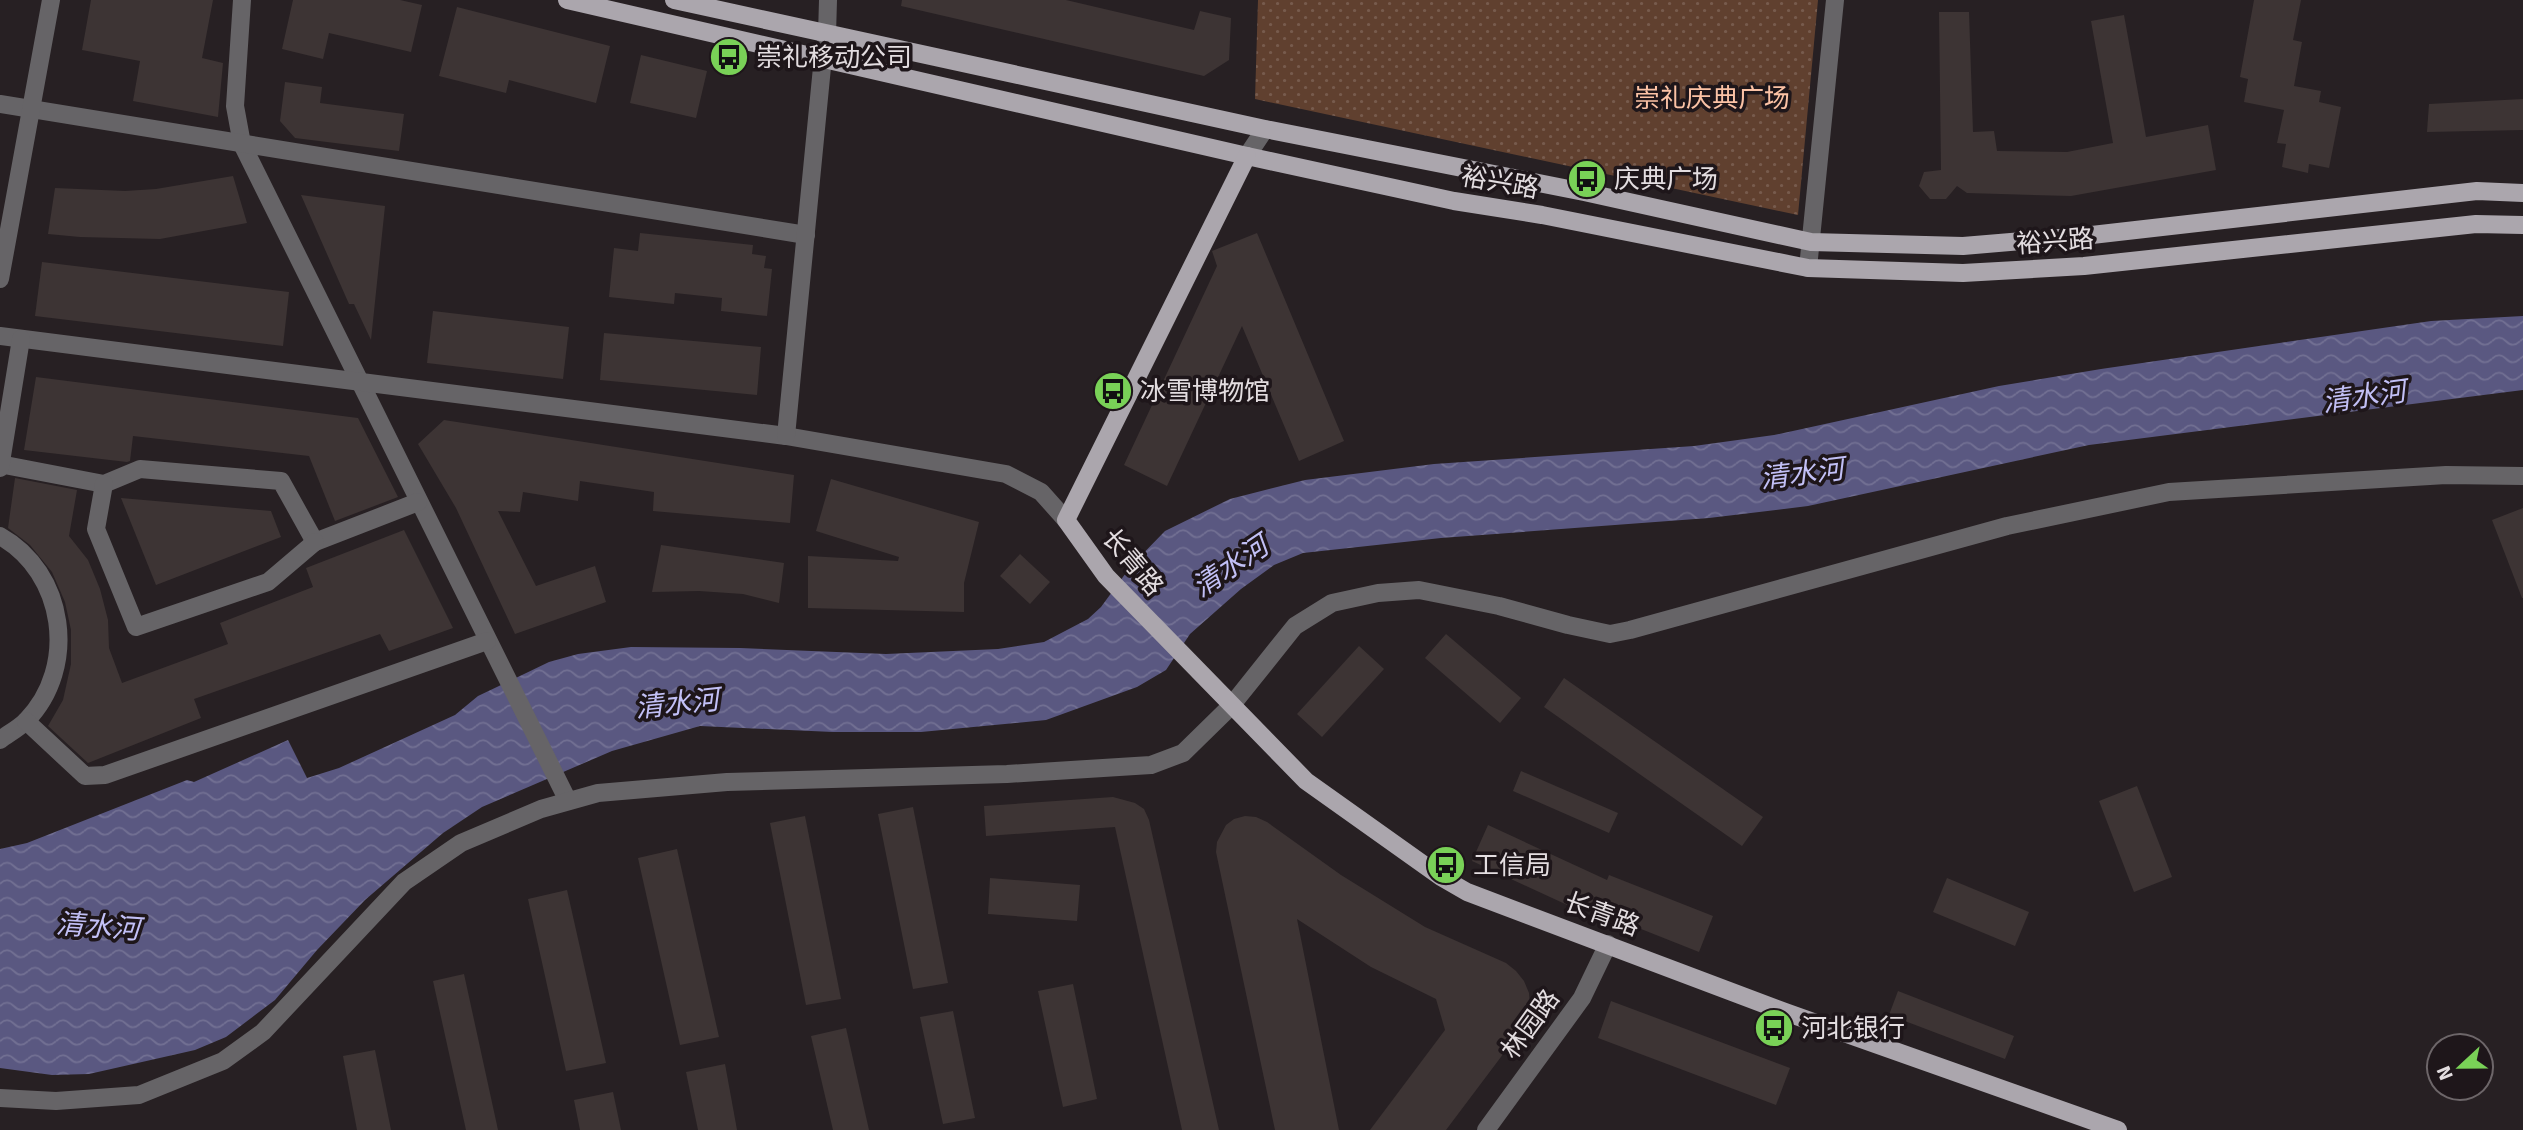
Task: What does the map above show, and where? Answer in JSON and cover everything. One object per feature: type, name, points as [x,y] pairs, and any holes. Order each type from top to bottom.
[{"type":"main road","name":"裕兴路","points":[[567,0],[1454,201],[1542,215],[1808,268],[1963,273],[2071,267],[2476,224],[2523,225]]},
{"type":"main road","name":"裕兴路","points":[[674,0],[1265,129],[1584,192],[1811,242],[1963,246],[2083,236],[2477,191],[2523,193]]},
{"type":"main road","points":[[1066,520],[1247,156]]},
{"type":"main road","name":"长青路","points":[[1066,520],[1105,576],[1306,781],[1441,877],[1467,892],[1785,1012],[2118,1130]]},
{"type":"street","points":[[0,279],[51,0]]},
{"type":"street","points":[[242,0],[235,106],[242,144],[568,801]]},
{"type":"street","points":[[786,436],[827,35],[828,0]]},
{"type":"street","points":[[1808,268],[1835,0]]},
{"type":"street","points":[[0,104],[806,235]]},
{"type":"street","points":[[1247,156],[1265,129]]},
{"type":"street","points":[[0,337],[786,436],[1006,474],[1041,492],[1066,520]]},
{"type":"street","points":[[21,339],[0,465],[104,484],[140,469],[281,481],[315,542]]},
{"type":"street","points":[[0,1098],[56,1101],[139,1095],[223,1061],[262,1032],[404,882],[461,843],[541,808],[598,793],[727,782],[1007,775],[1152,765],[1182,753],[1231,705],[1294,626],[1332,603],[1378,593],[1419,590],[1499,606],[1610,634],[2007,526],[2169,492],[2446,475],[2523,476]]},
{"type":"street","points":[[104,484],[96,529],[136,628],[268,582],[315,542],[418,502]]},
{"type":"street","points":[[0,536],[15,544],[41,573],[57,610],[59,649],[49,688],[26,721],[0,740]]},
{"type":"street","points":[[26,721],[85,776],[106,775],[488,641]]},
{"type":"street","name":"林园路","points":[[1486,1130],[1582,998],[1608,944]]},
{"type":"green space","name":"崇礼庆典广场","points":[[1258,0],[1818,0],[1798,215],[1255,99]]},
{"type":"water","name":"清水河","points":[[2523,316],[2523,390],[2089,445],[1808,506],[1709,518],[1441,538],[1303,553],[1274,565],[1241,589],[1190,634],[1166,670],[1137,687],[1046,720],[921,732],[833,732],[700,726],[612,751],[482,807],[443,833],[365,900],[317,950],[275,1000],[226,1037],[195,1050],[89,1074],[52,1075],[0,1068],[0,849],[27,843],[187,780],[194,782],[288,740],[307,778],[339,768],[455,715],[478,696],[549,662],[578,654],[631,647],[886,654],[998,649],[1044,642],[1088,619],[1101,607],[1131,566],[1165,531],[1230,499],[1305,480],[1434,464],[1694,446],[1774,435],[1999,386],[2101,369],[2431,321]]},
{"type":"building","points":[[91,0],[213,0],[202,58],[223,63],[218,117],[133,101],[140,61],[82,50]]},
{"type":"building","points":[[293,0],[400,0],[422,5],[411,52],[329,33],[323,59],[282,49]]},
{"type":"building","points":[[902,0],[1066,0],[1194,30],[1200,11],[1231,18],[1229,60],[1204,76],[901,6]]},
{"type":"building","points":[[2254,0],[2301,0],[2293,40],[2302,42],[2294,86],[2321,91],[2319,102],[2341,107],[2329,168],[2309,164],[2308,173],[2282,167],[2286,144],[2277,143],[2284,110],[2244,102],[2248,79],[2240,77]]},
{"type":"building","points":[[457,7],[610,46],[596,103],[509,80],[506,93],[439,76]]},
{"type":"building","points":[[1939,12],[1969,12],[1973,132],[1994,131],[1997,151],[2067,152],[2113,143],[2091,21],[2124,15],[2146,137],[2208,125],[2216,170],[2071,196],[1967,193],[1957,186],[1946,199],[1930,199],[1919,186],[1924,172],[1941,170]]},
{"type":"building","points":[[641,55],[707,71],[696,118],[630,103]]},
{"type":"building","points":[[285,82],[322,87],[320,103],[404,114],[399,151],[295,138],[280,121]]},
{"type":"building","points":[[2523,99],[2523,130],[2427,132],[2429,104]]},
{"type":"building","points":[[233,176],[247,223],[160,239],[48,234],[55,188],[125,191],[156,189]]},
{"type":"building","points":[[301,195],[385,206],[371,340],[354,304],[349,304]]},
{"type":"building","points":[[640,233],[753,245],[752,254],[766,256],[764,268],[772,269],[767,316],[721,311],[722,298],[675,293],[674,304],[609,297],[614,248],[638,251]]},
{"type":"building","points":[[1257,233],[1344,441],[1299,461],[1242,326],[1167,486],[1124,465],[1217,266],[1212,251]]},
{"type":"building","points":[[42,262],[289,292],[283,346],[35,316]]},
{"type":"building","points":[[433,311],[569,327],[563,379],[427,363]]},
{"type":"building","points":[[604,333],[761,347],[757,395],[600,380]]},
{"type":"building","points":[[36,377],[358,418],[398,497],[335,521],[309,456],[133,436],[130,461],[127,462],[24,450]]},
{"type":"building","points":[[444,420],[794,475],[790,523],[653,511],[654,492],[580,481],[578,501],[523,492],[520,512],[498,511],[536,586],[595,566],[606,602],[515,634],[456,508],[418,444]]},
{"type":"building","points":[[15,478],[77,490],[69,536],[88,560],[100,589],[108,620],[109,648],[122,683],[228,644],[220,623],[313,587],[306,568],[404,530],[453,628],[389,651],[380,634],[194,699],[201,718],[88,763],[48,726],[63,700],[71,664],[71,630],[65,602],[52,572],[30,545],[8,528]]},
{"type":"building","points":[[831,479],[979,522],[964,583],[964,612],[808,608],[808,556],[898,561],[899,557],[816,531]]},
{"type":"building","points":[[121,498],[271,511],[281,537],[156,585]]},
{"type":"building","points":[[2523,508],[2523,598],[2522,598],[2492,520]]},
{"type":"building","points":[[661,545],[784,563],[779,603],[743,594],[652,592]]},
{"type":"building","points":[[1020,554],[1050,582],[1030,604],[1000,576]]},
{"type":"building","points":[[1446,634],[1521,698],[1500,723],[1425,658]]},
{"type":"building","points":[[1359,646],[1384,669],[1322,737],[1297,714]]},
{"type":"building","points":[[1564,678],[1763,817],[1742,846],[1544,707]]},
{"type":"building","points":[[1521,771],[1618,813],[1609,833],[1513,791]]},
{"type":"building","points":[[2137,786],[2172,877],[2134,892],[2099,801]]},
{"type":"building","points":[[1113,797],[1135,803],[1144,809],[1149,820],[1219,1130],[1182,1130],[1115,827],[986,836],[984,806]]},
{"type":"building","points":[[913,807],[948,983],[913,989],[878,814]]},
{"type":"building","points":[[805,816],[841,999],[806,1005],[770,823]]},
{"type":"building","points":[[1245,816],[1267,822],[1341,875],[1425,927],[1506,963],[1524,981],[1529,993],[1528,1018],[1446,1130],[1370,1130],[1445,1030],[1436,999],[1371,967],[1297,919],[1339,1130],[1275,1130],[1216,852],[1217,842],[1226,825]]},
{"type":"building","points":[[1488,825],[1607,880],[1609,875],[1713,916],[1699,952],[1578,904],[1576,909],[1472,861]]},
{"type":"building","points":[[677,849],[719,1037],[680,1045],[638,858]]},
{"type":"building","points":[[990,878],[1080,885],[1077,921],[988,914]]},
{"type":"building","points":[[1947,878],[2029,912],[2015,946],[1933,912]]},
{"type":"building","points":[[567,890],[606,1063],[566,1071],[528,899]]},
{"type":"building","points":[[464,974],[498,1130],[466,1130],[433,981]]},
{"type":"building","points":[[1073,984],[1097,1099],[1063,1107],[1038,991]]},
{"type":"building","points":[[1898,991],[2014,1036],[2005,1059],[1889,1015]]},
{"type":"building","points":[[1611,1001],[1790,1068],[1776,1105],[1598,1038]]},
{"type":"building","points":[[953,1011],[975,1118],[943,1124],[920,1017]]},
{"type":"building","points":[[846,1028],[869,1130],[833,1130],[811,1036]]},
{"type":"building","points":[[375,1050],[391,1130],[357,1130],[343,1056]]},
{"type":"building","points":[[725,1064],[737,1130],[698,1130],[686,1072]]},
{"type":"building","points":[[613,1092],[621,1130],[580,1130],[574,1100]]},
{"type":"place","name":"崇礼移动公司","points":[[729,57]]},
{"type":"place","name":"庆典广场","points":[[1587,179]]},
{"type":"place","name":"冰雪博物馆","points":[[1113,391]]},
{"type":"place","name":"工信局","points":[[1446,865]]},
{"type":"place","name":"河北银行","points":[[1774,1028]]}]
